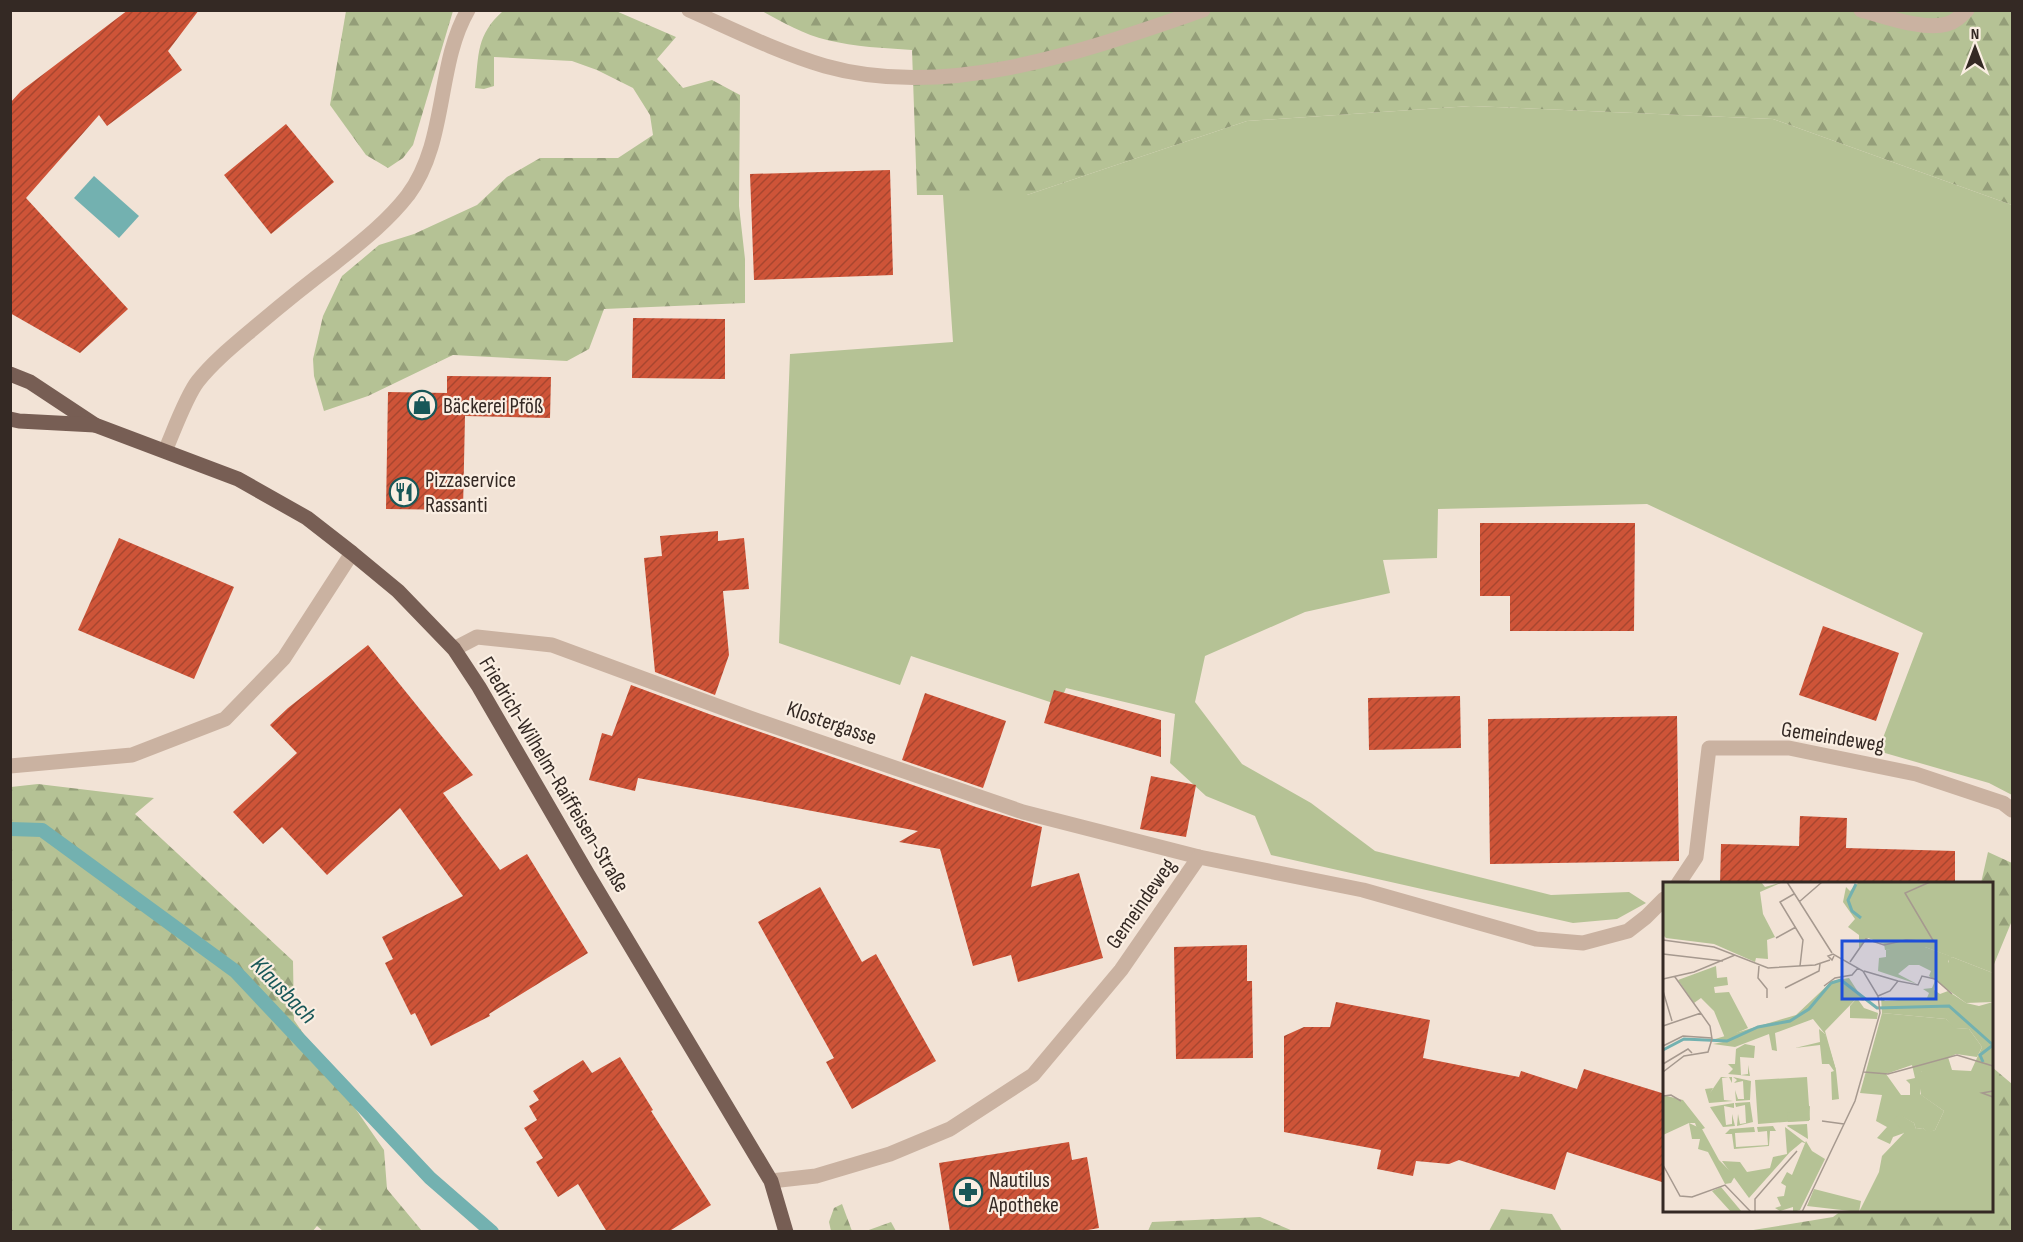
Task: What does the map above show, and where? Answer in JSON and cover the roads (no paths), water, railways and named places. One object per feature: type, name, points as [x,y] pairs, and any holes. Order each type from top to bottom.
[{"type":"main road","name":"Friedrich-Wilhelm-Raiffeisen-Straße","points":[[10,374],[30,382],[95,425],[238,479],[307,518],[398,591],[454,649],[479,687],[771,1181],[786,1232]]},
{"type":"main road","name":"Friedrich-Wilhelm-Raiffeisen-Straße","points":[[10,419],[95,425]]},
{"type":"street","points":[[165,451],[196,383],[221,355],[284,302],[373,233],[409,193],[427,158],[436,132],[446,77],[456,39],[468,10]]},
{"type":"street","points":[[690,10],[766,44],[825,66],[864,74],[909,77],[957,75],[1012,66],[1117,39],[1203,10]]},
{"type":"street","points":[[1861,10],[1934,26],[1947,24],[1967,10]]},
{"type":"street","points":[[10,766],[132,755],[225,718],[284,658],[352,553]]},
{"type":"street","name":"Klostergasse","points":[[454,649],[477,638],[552,645],[750,718],[1023,812],[1199,857]]},
{"type":"street","name":"Gemeindeweg","points":[[1679,882],[1696,857],[1709,748],[1789,748],[1916,774],[2003,803],[2013,810]]},
{"type":"street","name":"Gemeindeweg","points":[[771,1181],[816,1176],[890,1154],[950,1129],[1033,1075],[1121,970],[1199,857],[1363,890],[1536,939],[1583,944],[1628,931],[1663,901]]},
{"type":"water","points":[[94,176],[139,216],[119,238],[74,198]]},
{"type":"waterway","name":"Klausbach","points":[[10,829],[42,830],[235,971],[430,1178],[492,1232]]},
{"type":"place","name":"Bäckerei Pföß","points":[[422,405]]},
{"type":"place","name":"Pizzaservice Rassanti","points":[[404,492]]},
{"type":"place","name":"Nautilus Apotheke","points":[[968,1192]]}]
